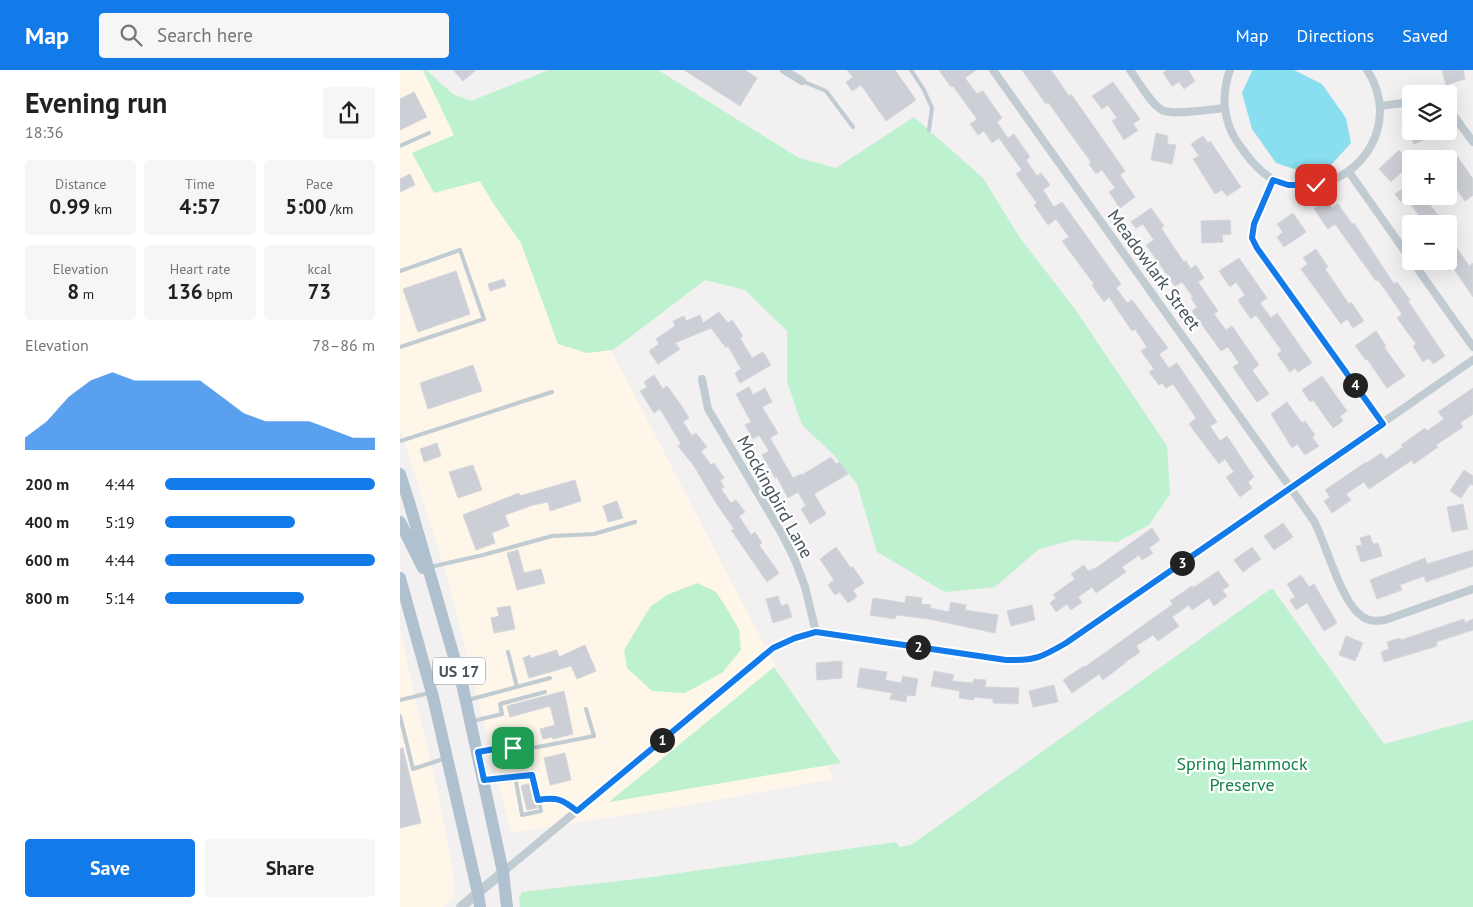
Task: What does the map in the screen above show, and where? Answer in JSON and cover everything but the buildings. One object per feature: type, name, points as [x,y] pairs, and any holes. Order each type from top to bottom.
[{"type":"main road","name":"US 17","points":[[400,474],[429,567],[466,700],[503,872],[507,907]]},
{"type":"main road","points":[[400,522],[435,590]]},
{"type":"main road","name":"US 17","points":[[400,578],[432,693],[480,907]]},
{"type":"street","points":[[784,70],[802,81]]},
{"type":"street","name":"Meadowlark Street","points":[[993,70],[1291,488],[1321,535],[1343,589],[1352,605],[1363,617],[1374,621],[1386,620],[1473,589]]},
{"type":"street","points":[[1130,70],[1155,104],[1162,110],[1171,113],[1225,108]]},
{"type":"street","points":[[1230,70],[1224,94],[1228,125],[1235,140],[1259,170],[1273,180],[1288,185],[1316,185],[1332,181],[1349,172],[1359,163],[1374,140],[1379,125],[1380,106],[1375,87],[1367,70]]},
{"type":"street","points":[[1380,106],[1402,103]]},
{"type":"street","points":[[1457,120],[1473,142]]},
{"type":"street","points":[[1349,172],[1402,247]]},
{"type":"street","points":[[1273,180],[1254,224],[1252,238],[1257,248],[1383,424]]},
{"type":"street","points":[[1418,270],[1473,347]]},
{"type":"street","points":[[461,907],[773,648],[795,638],[816,632],[1006,660],[1028,661],[1046,654],[1066,643],[1473,360]]},
{"type":"street","name":"Mockingbird Lane","points":[[702,379],[708,409],[782,534],[795,560],[806,587],[816,632]]},
{"type":"lane","points":[[911,70],[924,90],[932,108],[929,130]]},
{"type":"lane","points":[[802,81],[826,91],[853,127]]},
{"type":"lane","points":[[400,146],[429,132]]},
{"type":"lane","points":[[400,271],[460,250],[484,319],[400,346]]},
{"type":"lane","points":[[400,441],[552,392]]},
{"type":"lane","points":[[429,567],[483,555],[552,536],[594,534],[635,522]]},
{"type":"lane","points":[[508,652],[517,687]]},
{"type":"lane","points":[[466,700],[550,678]]},
{"type":"lane","points":[[471,722],[502,714],[500,704],[545,692]]},
{"type":"lane","points":[[400,700],[432,693]]},
{"type":"lane","points":[[478,752],[500,748],[538,747],[594,736],[586,709]]},
{"type":"lane","points":[[400,716],[414,768],[447,758]]},
{"type":"lane","points":[[484,780],[515,776],[532,775],[541,811],[522,816],[515,776]]},
{"type":"lane","points":[[538,800],[553,798],[566,802],[577,811]]},
{"type":"shaded area","points":[[400,70],[423,70],[455,135],[412,153],[434,192],[480,181],[521,243],[558,343],[587,353],[611,350],[834,779],[677,807],[511,833],[449,583],[400,428]]},
{"type":"shaded area","points":[[400,626],[439,796],[454,878],[454,898],[443,907],[400,907]]},
{"type":"green space","points":[[423,70],[426,70],[453,94],[471,101],[549,70],[658,70],[799,158],[836,168],[914,117],[983,178],[1020,238],[1075,309],[1167,446],[1170,494],[1149,525],[1117,542],[1073,540],[1039,549],[995,587],[945,592],[877,552],[857,484],[834,455],[802,425],[787,382],[787,331],[745,290],[705,280],[613,350],[587,353],[558,344],[521,243],[480,181],[434,193],[412,153],[454,135]]},
{"type":"green space","points":[[697,583],[716,592],[726,607],[739,630],[741,650],[722,673],[685,693],[652,691],[627,668],[624,650],[650,607],[667,595]]},
{"type":"green space","name":"Spring Hammock Preserve","points":[[1272,588],[1384,744],[1473,720],[1473,907],[520,907],[519,896],[521,892],[645,878],[896,842],[899,847],[911,845]]},
{"type":"green space","points":[[774,667],[841,763],[609,802]]},
{"type":"water","points":[[1254,70],[1294,70],[1322,84],[1346,118],[1351,143],[1331,165],[1303,172],[1276,163],[1252,129],[1242,93]]},
{"type":"route","points":[[513,748],[478,752],[484,780],[532,775],[538,800],[553,798],[566,802],[577,811],[773,648],[795,638],[816,632],[1006,660],[1028,661],[1066,643],[1383,424],[1257,248],[1252,238],[1254,224],[1273,180],[1288,185],[1316,185]]}]
